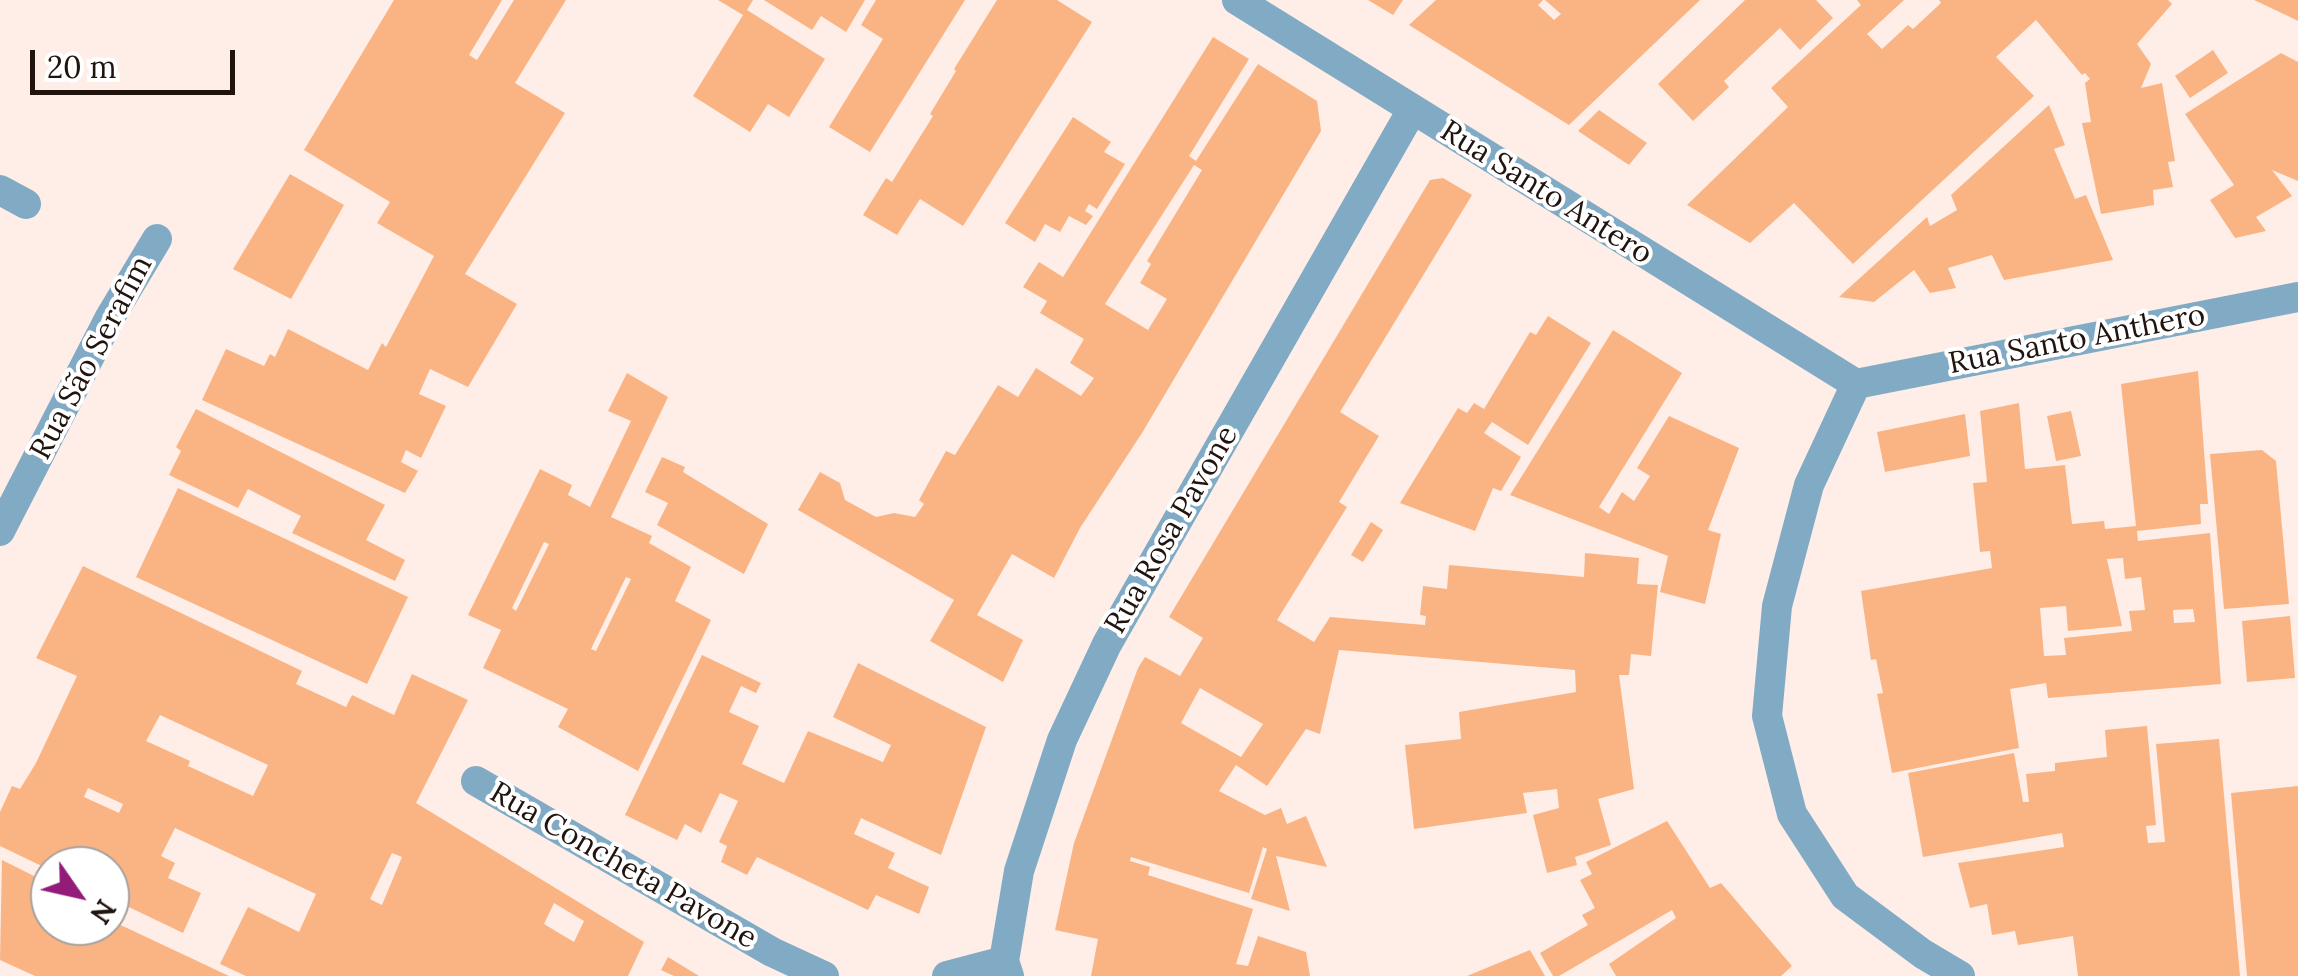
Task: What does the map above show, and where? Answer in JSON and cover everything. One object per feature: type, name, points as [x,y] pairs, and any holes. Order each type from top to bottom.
[{"type":"street","name":"Rua Santo Antero","points":[[1236,0],[1856,384]]},
{"type":"street","name":"Rua Rosa Pavone","points":[[1006,969],[1019,872],[1062,740],[1100,660],[1412,110]]},
{"type":"street","name":"Rua São Serafim","points":[[0,530],[156,239]]},
{"type":"street","name":"Rua Santo Anthero","points":[[1856,384],[2298,297]]},
{"type":"street","points":[[1856,384],[1809,486],[1777,606],[1767,716],[1792,814],[1845,896],[1960,976]]},
{"type":"street","name":"Rua Concheta Pavone","points":[[476,781],[772,952],[824,976]]},
{"type":"street","points":[[947,976],[1006,969]]},
{"type":"building","points":[[394,0],[502,0],[469,55],[477,60],[514,0],[566,0],[515,83],[565,113],[465,274],[517,304],[468,387],[430,369],[419,394],[446,406],[421,458],[406,450],[401,462],[418,471],[405,493],[202,400],[226,349],[264,366],[270,354],[275,357],[288,329],[368,370],[382,343],[386,347],[434,256],[377,223],[390,202],[304,150]]},
{"type":"building","points":[[718,0],[753,0],[747,10],[825,59],[789,117],[768,104],[750,132],[693,96],[743,15]]},
{"type":"building","points":[[764,0],[865,0],[846,32],[821,16],[812,30]]},
{"type":"building","points":[[876,0],[965,0],[870,152],[829,127],[883,39],[861,25]]},
{"type":"building","points":[[997,0],[1057,0],[1092,22],[963,226],[920,199],[897,235],[863,215],[886,178],[892,182]]},
{"type":"building","points":[[1368,0],[1403,0],[1393,15]]},
{"type":"building","points":[[1436,0],[1543,0],[1538,5],[1554,20],[1561,14],[1545,0],[1700,0],[1569,125],[1409,25]]},
{"type":"building","points":[[1745,0],[1816,0],[1833,18],[1800,50],[1780,28],[1724,81],[1729,87],[1693,121],[1658,84]]},
{"type":"building","points":[[1857,0],[1904,0],[1867,34],[1882,49],[1908,25],[1913,29],[1941,3],[1939,0],[2168,0],[2172,4],[2137,44],[2151,64],[2141,88],[2162,83],[2175,161],[2168,162],[2173,187],[2153,190],[2154,205],[2101,214],[2082,123],[2091,122],[2085,83],[2090,79],[2085,73],[2082,75],[2036,20],[1996,57],[2034,96],[1853,264],[1794,203],[1750,243],[1687,205],[1788,107],[1771,88],[1861,5]]},
{"type":"building","points":[[2254,0],[2298,0],[2298,21],[2290,17]]},
{"type":"building","points":[[1213,37],[1249,59],[1189,156],[1196,161],[1258,64],[1317,101],[1321,131],[1142,433],[1080,528],[1054,578],[1012,554],[977,615],[1023,640],[1003,682],[930,641],[954,600],[798,510],[820,472],[840,483],[845,500],[876,517],[894,513],[915,517],[924,504],[919,500],[946,451],[955,455],[998,385],[1018,397],[1036,368],[1081,396],[1094,378],[1070,363],[1084,339],[1040,313],[1047,301],[1023,287],[1039,262],[1063,277]],"holes":[[[1194,165],[1202,170],[1147,261],[1151,264],[1140,283],[1167,299],[1148,330],[1105,304]]]},
{"type":"building","points":[[2213,50],[2228,73],[2190,98],[2175,76]]},
{"type":"building","points":[[2281,53],[2298,62],[2298,181],[2272,170],[2292,196],[2256,217],[2266,231],[2235,238],[2210,200],[2234,185],[2185,114]]},
{"type":"building","points":[[2049,105],[2065,145],[2054,149],[2075,199],[2086,195],[2113,260],[2004,280],[1992,255],[1948,268],[1956,288],[1930,293],[1914,270],[1874,302],[1839,297],[1927,217],[1930,226],[1957,210],[1951,195]]},
{"type":"building","points":[[1599,110],[1647,143],[1629,165],[1578,131]]},
{"type":"building","points":[[1073,117],[1111,142],[1104,152],[1125,164],[1097,209],[1089,204],[1085,211],[1093,216],[1086,225],[1069,216],[1060,232],[1045,224],[1035,242],[1005,223]]},
{"type":"building","points":[[290,174],[344,205],[291,299],[233,269]]},
{"type":"building","points":[[1443,178],[1472,195],[1340,412],[1379,436],[1339,502],[1347,507],[1277,620],[1314,642],[1330,617],[1425,625],[1426,616],[1420,615],[1423,586],[1447,589],[1449,565],[1584,577],[1585,553],[1639,558],[1637,584],[1658,585],[1651,656],[1631,654],[1629,675],[1619,675],[1634,789],[1598,799],[1611,845],[1575,857],[1577,865],[1547,873],[1533,815],[1559,808],[1557,789],[1523,793],[1527,813],[1414,829],[1405,745],[1461,739],[1459,712],[1576,692],[1575,670],[1339,650],[1320,734],[1306,729],[1267,786],[1236,765],[1219,791],[1265,815],[1281,808],[1287,824],[1306,816],[1327,867],[1276,856],[1290,911],[1251,899],[1267,849],[1263,847],[1249,893],[1131,857],[1130,861],[1150,867],[1148,875],[1253,909],[1236,964],[1248,966],[1258,936],[1306,952],[1310,976],[1091,976],[1098,939],[1055,930],[1074,843],[1138,668],[1145,657],[1180,676],[1203,638],[1169,617],[1430,180]],"holes":[[[1200,688],[1263,724],[1241,757],[1181,723]]]},
{"type":"building","points":[[1548,316],[1591,343],[1528,445],[1492,422],[1484,433],[1521,457],[1501,491],[1493,488],[1475,531],[1400,503],[1458,408],[1467,413],[1474,403],[1484,409],[1530,332],[1536,335]]},
{"type":"building","points":[[1613,330],[1682,373],[1599,507],[1609,514],[1622,492],[1634,501],[1650,476],[1637,468],[1669,416],[1739,448],[1708,530],[1721,534],[1705,604],[1660,592],[1668,556],[1510,495]]},
{"type":"building","points":[[2198,371],[2208,504],[2200,504],[2201,524],[2137,531],[2138,541],[2210,533],[2221,684],[2048,698],[2046,683],[2010,689],[2019,748],[1892,773],[1877,694],[1883,693],[1876,659],[1871,660],[1861,591],[1992,568],[1990,551],[1980,552],[1973,483],[1987,482],[1980,411],[2019,403],[2025,469],[2065,465],[2072,524],[2104,521],[2105,529],[2136,526],[2121,384]],"holes":[[[2123,558],[2125,579],[2141,577],[2145,610],[2129,611],[2132,631],[2064,638],[2066,655],[2044,656],[2040,608],[2066,606],[2068,631],[2122,626],[2107,559]],[[2193,609],[2195,622],[2174,623],[2173,610]]]},
{"type":"building","points":[[627,373],[668,397],[611,517],[652,536],[649,543],[691,567],[675,601],[711,620],[638,771],[558,727],[568,709],[483,668],[501,630],[468,615],[540,469],[572,485],[568,495],[590,507],[631,421],[608,411]],"holes":[[[544,542],[549,544],[516,611],[512,608]],[[626,577],[631,579],[596,651],[591,649]]]},
{"type":"building","points":[[196,409],[385,505],[366,540],[405,560],[395,581],[292,533],[301,516],[248,489],[238,508],[169,475],[181,451],[176,447]]},
{"type":"building","points":[[2071,411],[2081,456],[2056,461],[2047,416]]},
{"type":"building","points":[[1965,414],[1970,456],[1885,472],[1877,432]]},
{"type":"building","points":[[2262,450],[2276,461],[2289,604],[2224,609],[2210,454]]},
{"type":"building","points":[[662,457],[685,467],[683,472],[768,524],[744,574],[657,525],[668,503],[645,492]]},
{"type":"building","points":[[178,488],[408,597],[367,684],[136,577]]},
{"type":"building","points":[[1371,522],[1383,530],[1363,562],[1351,555]]},
{"type":"building","points":[[83,566],[302,671],[296,684],[346,707],[352,695],[394,715],[412,674],[468,700],[416,803],[644,942],[628,976],[246,976],[220,964],[248,907],[299,932],[316,894],[175,828],[161,856],[175,863],[168,878],[201,893],[183,933],[130,908],[130,846],[30,846],[30,860],[0,846],[0,812],[12,786],[20,789],[36,763],[77,676],[36,658]],"holes":[[[160,715],[268,765],[253,796],[188,766],[190,761],[146,741]],[[88,788],[123,804],[119,813],[84,797]],[[392,853],[402,857],[382,905],[370,899]],[[554,903],[584,921],[574,942],[544,924]]]},
{"type":"building","points":[[2290,616],[2295,678],[2247,682],[2242,621]]},
{"type":"building","points":[[702,655],[761,683],[756,693],[741,686],[729,712],[759,726],[742,764],[784,783],[808,731],[883,762],[891,745],[833,717],[858,663],[986,727],[941,855],[861,818],[854,834],[895,853],[888,868],[929,887],[919,914],[876,895],[868,910],[757,857],[747,875],[721,862],[727,846],[719,842],[738,801],[720,793],[701,833],[685,824],[677,840],[625,815]]},
{"type":"building","points":[[2147,726],[2156,825],[2146,826],[2148,843],[2165,842],[2156,744],[2219,739],[2240,976],[2078,976],[2073,936],[2018,945],[2015,931],[1992,935],[1987,904],[1970,908],[1958,863],[2064,847],[2062,833],[1923,857],[1908,773],[2014,753],[2023,802],[2029,802],[2026,774],[2055,771],[2055,763],[2107,757],[2105,730]]},
{"type":"building","points":[[2298,786],[2298,976],[2247,976],[2231,793]]},
{"type":"building","points":[[1667,821],[1710,888],[1721,883],[1792,966],[1781,976],[1616,976],[1609,964],[1676,918],[1672,910],[1553,976],[1540,953],[1588,925],[1582,915],[1595,908],[1580,880],[1592,874],[1586,862]]},
{"type":"building","points":[[2,860],[30,874],[30,946],[130,946],[130,929],[229,976],[35,976],[0,960]]},
{"type":"building","points":[[1530,950],[1545,976],[1467,976]]},
{"type":"building","points":[[668,957],[699,976],[674,976],[661,970]]}]
